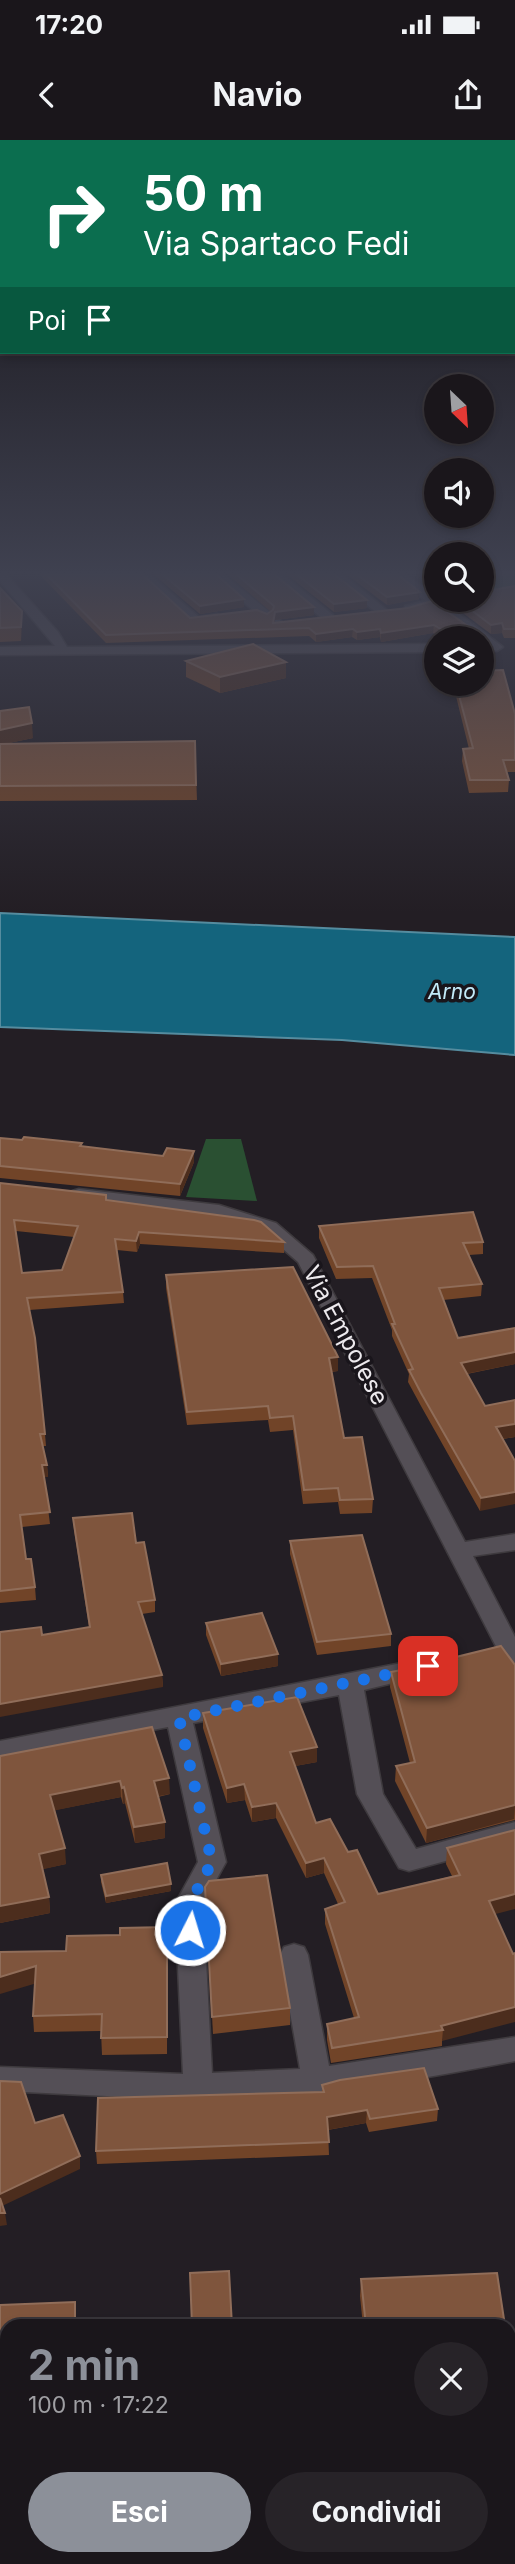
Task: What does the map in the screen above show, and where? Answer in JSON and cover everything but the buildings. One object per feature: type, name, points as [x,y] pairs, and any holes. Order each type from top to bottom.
[{"type":"street","name":"Via Empolese","points":[[53,1192],[212,1209],[269,1227],[306,1259],[511,1654]]},
{"type":"street","points":[[457,1551],[515,1542]]},
{"type":"street","points":[[481,1654],[511,1654]]},
{"type":"street","points":[[0,1750],[179,1718],[442,1663]]},
{"type":"street","points":[[350,1684],[370,1794],[409,1861],[515,1832]]},
{"type":"street","points":[[179,1718],[212,1862],[189,1905],[198,2087]]},
{"type":"street","points":[[294,1955],[317,2079]]},
{"type":"street","points":[[0,2079],[198,2087],[317,2079],[450,2062],[515,2049]]},
{"type":"green space","points":[[206,1139],[241,1139],[257,1201],[186,1197]]},
{"type":"water","name":"Arno","points":[[0,913],[515,937],[515,1055],[342,1040],[0,1027]]},
{"type":"route","points":[[190,1930],[189,1905],[212,1862],[179,1718],[428,1666]]}]
